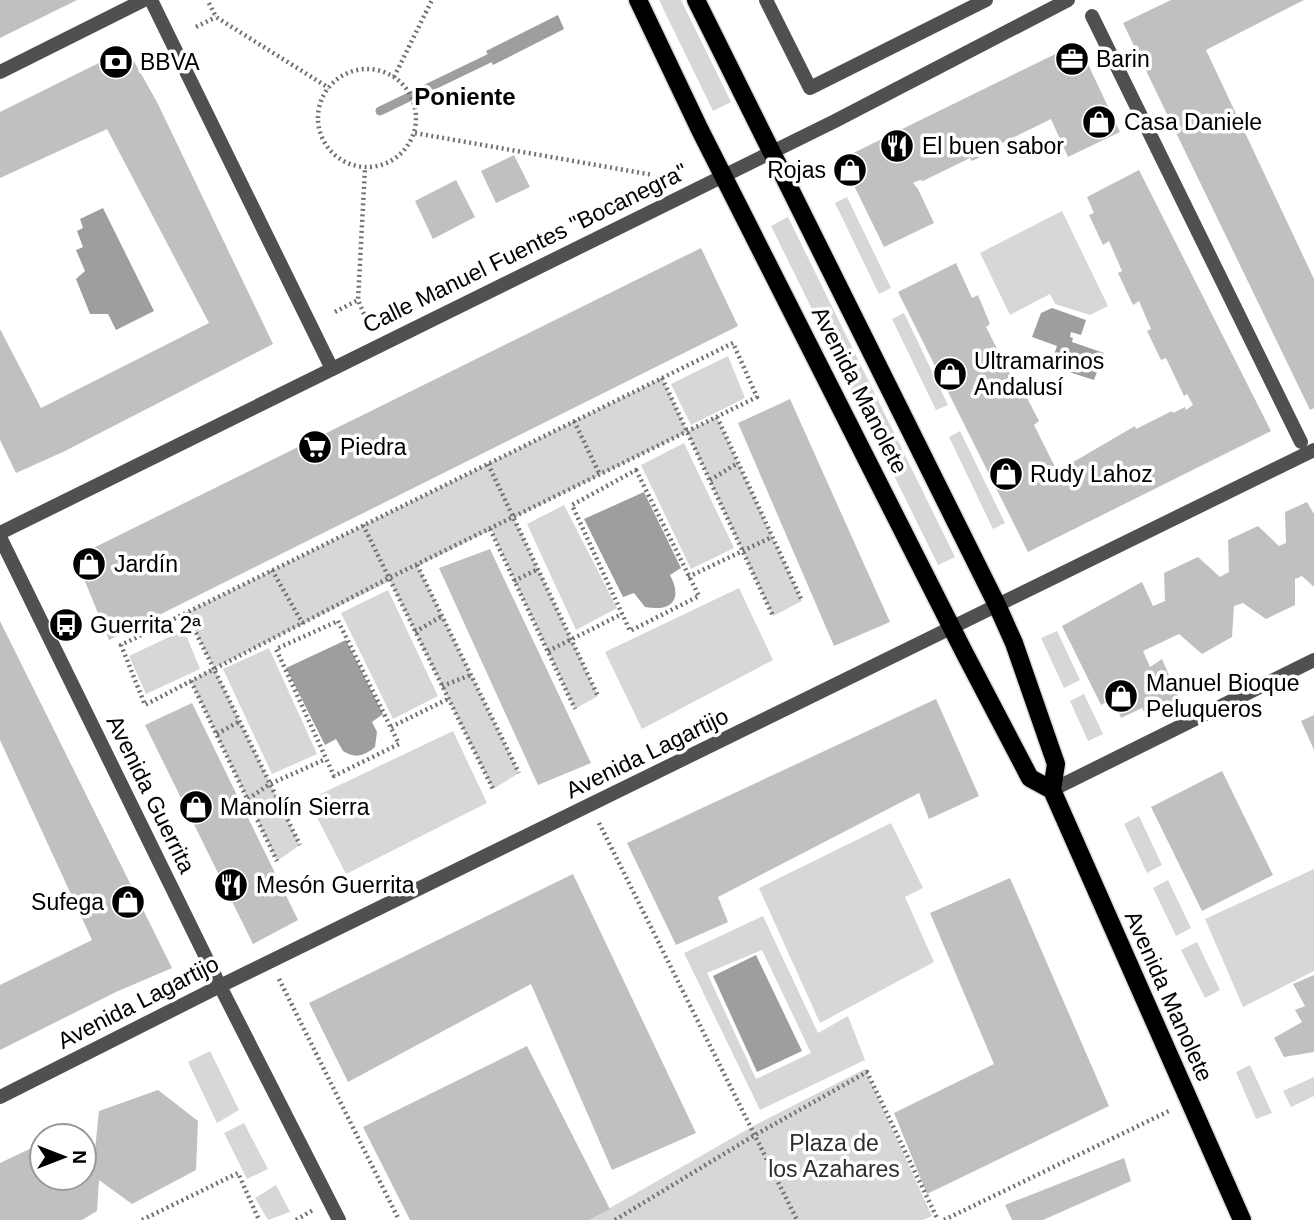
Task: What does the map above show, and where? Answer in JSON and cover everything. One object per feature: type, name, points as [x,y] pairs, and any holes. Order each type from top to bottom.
[{"type":"main road","name":"Avenida Manolete","points":[[638,0],[1030,778],[1052,790]]},
{"type":"main road","name":"Avenida Manolete","points":[[696,0],[997,605],[1014,643],[1056,764],[1052,790],[1242,1220]]},
{"type":"street","points":[[0,72],[144,0]]},
{"type":"street","points":[[151,0],[331,369]]},
{"type":"street","points":[[766,0],[810,88],[986,0]]},
{"type":"street","name":"Calle Manuel Fuentes \"Bocanegra\"","points":[[0,535],[772,152],[1068,0]]},
{"type":"street","points":[[1092,16],[1301,442]]},
{"type":"street","name":"Avenida Lagartijo","points":[[0,1097],[220,986],[1314,450]]},
{"type":"street","name":"Avenida Guerrita","points":[[0,535],[220,986],[340,1220]]},
{"type":"street","points":[[1052,790],[1314,660]]},
{"type":"path","points":[[394,77],[432,0]]},
{"type":"path","points":[[209,3],[216,17],[329,88]]},
{"type":"path","points":[[195,27],[216,17]]},
{"type":"path","points":[[363,69],[379,70],[394,77],[406,88],[414,102],[417,118],[415,133],[407,148],[396,159],[381,166],[365,168],[350,165],[336,157],[325,144],[319,128],[318,112],[323,96],[346,73],[363,69]]},
{"type":"path","points":[[415,133],[653,175]]},
{"type":"path","points":[[365,168],[358,300],[365,314]]},
{"type":"path","points":[[335,312],[358,300]]},
{"type":"path","points":[[733,343],[757,397],[389,578],[145,705],[121,645],[662,378],[733,343]]},
{"type":"path","points":[[662,378],[773,616]]},
{"type":"path","points":[[717,417],[803,601]]},
{"type":"path","points":[[574,421],[600,475]]},
{"type":"path","points":[[710,480],[738,463]]},
{"type":"path","points":[[488,464],[598,696]]},
{"type":"path","points":[[636,470],[699,596],[630,631],[622,614],[572,505],[636,470]]},
{"type":"path","points":[[363,525],[493,789]]},
{"type":"path","points":[[490,529],[575,709]]},
{"type":"path","points":[[688,578],[772,537]]},
{"type":"path","points":[[417,565],[519,773]]},
{"type":"path","points":[[514,581],[538,569]]},
{"type":"path","points":[[272,570],[303,624]]},
{"type":"path","points":[[186,613],[300,845]]},
{"type":"path","points":[[548,651],[622,614]]},
{"type":"path","points":[[415,632],[442,616]]},
{"type":"path","points":[[338,621],[391,727],[399,744],[334,776],[276,649],[338,621]]},
{"type":"path","points":[[442,686],[471,675]]},
{"type":"path","points":[[191,681],[277,861]]},
{"type":"path","points":[[391,727],[448,699]]},
{"type":"path","points":[[216,734],[240,721]]},
{"type":"path","points":[[247,799],[270,784],[326,759]]},
{"type":"path","points":[[591,806],[797,1220]]},
{"type":"path","points":[[270,962],[399,1220]]},
{"type":"path","points":[[615,1220],[755,1135],[867,1072],[938,1220]]},
{"type":"path","points":[[944,1220],[1189,1102]]},
{"type":"path","points":[[142,1220],[238,1174],[259,1220]]},
{"type":"green space","points":[[659,0],[681,0],[731,102],[713,111]]},
{"type":"green space","points":[[847,197],[891,288],[879,294],[835,203]]},
{"type":"green space","points":[[1062,211],[1108,306],[1090,315],[1055,304],[1050,294],[1010,315],[980,253]]},
{"type":"green space","points":[[788,217],[955,557],[938,565],[771,226]]},
{"type":"green space","points":[[904,313],[948,405],[936,410],[892,319]]},
{"type":"green space","points":[[728,356],[745,398],[691,425],[671,384]]},
{"type":"green space","points":[[662,378],[687,431],[717,417],[802,601],[773,616],[687,432],[514,518],[598,696],[575,709],[491,530],[418,566],[519,773],[493,789],[390,581],[214,668],[186,613]]},
{"type":"green space","points":[[960,431],[1005,523],[993,529],[949,437]]},
{"type":"green space","points":[[684,443],[734,548],[691,569],[641,465]]},
{"type":"green space","points":[[564,505],[617,608],[576,630],[527,524]]},
{"type":"green space","points":[[739,588],[773,660],[642,729],[605,652]]},
{"type":"green space","points":[[388,590],[438,696],[393,719],[341,613]]},
{"type":"green space","points":[[184,630],[200,669],[146,694],[129,656]]},
{"type":"green space","points":[[1057,631],[1080,680],[1064,688],[1041,638]]},
{"type":"green space","points":[[269,648],[317,754],[272,774],[223,669]]},
{"type":"green space","points":[[214,668],[300,845],[277,861],[191,681]]},
{"type":"green space","points":[[1084,694],[1103,734],[1088,741],[1070,701]]},
{"type":"green space","points":[[453,731],[487,803],[346,874],[308,800]]},
{"type":"green space","points":[[1139,816],[1162,865],[1147,873],[1124,824]]},
{"type":"green space","points":[[891,823],[923,888],[905,897],[934,962],[820,1023],[759,888]]},
{"type":"green space","points":[[1314,869],[1314,971],[1243,1007],[1205,919]]},
{"type":"green space","points":[[1168,880],[1191,928],[1176,936],[1153,888]]},
{"type":"green space","points":[[763,916],[818,1033],[848,1016],[865,1060],[760,1110],[684,953]],"holes":[[[762,950],[811,1053],[756,1079],[707,973]]]},
{"type":"green space","points":[[1197,942],[1220,990],[1205,998],[1181,950]]},
{"type":"green space","points":[[210,1051],[239,1110],[217,1123],[188,1062]]},
{"type":"green space","points":[[1250,1065],[1272,1113],[1256,1119],[1236,1072]]},
{"type":"green space","name":"Plaza de los Azahares","points":[[865,1069],[932,1216],[923,1220],[589,1220],[755,1125]]},
{"type":"green space","points":[[1314,1077],[1314,1096],[1291,1107],[1283,1091]]},
{"type":"green space","points":[[244,1123],[268,1169],[247,1179],[224,1133]]},
{"type":"green space","points":[[276,1185],[290,1212],[268,1220],[255,1198]]},
{"type":"shaded area","points":[[558,15],[564,29],[493,65],[486,51]]},
{"type":"shaded area","points":[[103,208],[154,311],[116,330],[108,314],[90,314],[76,279],[85,271],[76,250],[83,247],[77,231],[83,228],[80,219]]},
{"type":"shaded area","points":[[1052,308],[1086,320],[1081,335],[1071,332],[1070,337],[1073,338],[1072,342],[1104,353],[1094,380],[1050,366],[1057,346],[1032,337],[1041,313]]},
{"type":"shaded area","points":[[644,492],[681,568],[670,575],[675,591],[672,602],[654,608],[645,607],[634,593],[623,597],[584,519]]},
{"type":"shaded area","points":[[346,640],[383,714],[372,722],[377,732],[375,747],[359,755],[343,751],[336,739],[325,745],[286,668]]},
{"type":"shaded area","points":[[756,955],[802,1051],[757,1072],[713,976]]},
{"type":"building","points":[[0,0],[77,0],[0,38]]},
{"type":"building","points":[[1171,0],[1304,0],[1206,50],[1314,279],[1314,408],[1310,410],[1123,23]]},
{"type":"building","points":[[1078,43],[1120,132],[1068,157],[1051,119],[972,161],[970,158],[923,181],[913,183],[934,223],[884,247],[841,159]]},
{"type":"building","points":[[127,49],[157,102],[273,344],[63,452],[16,473],[0,440],[0,329],[41,408],[209,323],[107,129],[0,178],[0,112]]},
{"type":"building","points":[[514,155],[530,187],[496,203],[481,171]]},
{"type":"building","points":[[1139,170],[1271,431],[1028,552],[898,292],[956,263],[972,298],[978,295],[990,324],[986,327],[1020,394],[1024,392],[1039,421],[1034,425],[1056,469],[1052,473],[1053,477],[1061,473],[1063,468],[1135,426],[1136,429],[1172,411],[1173,413],[1185,407],[1186,410],[1193,405],[1187,394],[1184,396],[1166,358],[1161,360],[1147,331],[1151,329],[1139,301],[1133,305],[1118,273],[1122,271],[1109,241],[1103,245],[1089,215],[1094,213],[1087,197]]},
{"type":"building","points":[[456,180],[475,217],[433,239],[415,201]]},
{"type":"building","points":[[701,248],[738,326],[109,640],[75,557]]},
{"type":"building","points":[[790,399],[890,622],[834,646],[738,423]]},
{"type":"building","points":[[1307,502],[1314,514],[1314,587],[1302,576],[1295,579],[1295,605],[1266,619],[1243,603],[1234,606],[1232,637],[1202,654],[1179,634],[1143,651],[1150,667],[1162,659],[1180,700],[1147,717],[1142,708],[1121,718],[1113,698],[1101,705],[1062,626],[1142,582],[1153,606],[1165,601],[1164,573],[1198,557],[1220,577],[1229,572],[1228,540],[1258,526],[1279,546],[1286,543],[1285,512]]},
{"type":"building","points":[[490,549],[591,763],[538,785],[439,568]]},
{"type":"building","points":[[0,621],[172,968],[116,992],[0,1050],[0,985],[92,940],[0,740]]},
{"type":"building","points":[[936,699],[979,796],[929,819],[919,793],[718,897],[728,922],[676,945],[627,843]]},
{"type":"building","points":[[192,703],[298,920],[253,944],[145,725]]},
{"type":"building","points":[[1314,715],[1314,750],[1301,721]]},
{"type":"building","points":[[1222,771],[1273,875],[1202,911],[1151,807]]},
{"type":"building","points":[[573,874],[696,1133],[612,1170],[531,984],[348,1082],[309,1003]]},
{"type":"building","points":[[1010,878],[1109,1106],[927,1194],[894,1113],[994,1064],[930,913]]},
{"type":"building","points":[[1314,975],[1314,1052],[1284,1057],[1274,1038],[1302,1022],[1295,1010],[1305,1006],[1293,984]]},
{"type":"building","points":[[527,1046],[610,1209],[589,1220],[410,1220],[363,1127]]},
{"type":"building","points":[[158,1090],[198,1121],[196,1170],[132,1204],[99,1180],[97,1211],[82,1220],[0,1220],[0,1163],[28,1150],[28,1192],[98,1192],[99,1111]]},
{"type":"building","points":[[1124,1158],[1131,1181],[1043,1220],[1012,1220],[1005,1205]]},
{"type":"waterway","points":[[380,111],[490,58]]},
{"type":"place","name":"Barin","points":[[1072,59]]},
{"type":"place","name":"BBVA","points":[[116,62]]},
{"type":"place","name":"Casa Daniele","points":[[1099,122]]},
{"type":"place","name":"El buen sabor","points":[[897,146]]},
{"type":"place","name":"Rojas","points":[[850,170]]},
{"type":"place","name":"Ultramarinos Andalusí","points":[[950,374]]},
{"type":"place","name":"Piedra","points":[[315,447]]},
{"type":"place","name":"Rudy Lahoz","points":[[1006,474]]},
{"type":"place","name":"Jardín","points":[[89,564]]},
{"type":"place","name":"Guerrita 2ª","points":[[66,625]]},
{"type":"place","name":"Manuel Bioque Peluqueros","points":[[1121,696]]},
{"type":"place","name":"Manolín Sierra","points":[[196,807]]},
{"type":"place","name":"Mesón Guerrita","points":[[231,885]]},
{"type":"place","name":"Sufega","points":[[128,902]]},
{"type":"district","name":"Poniente","points":[[465,97]]}]
